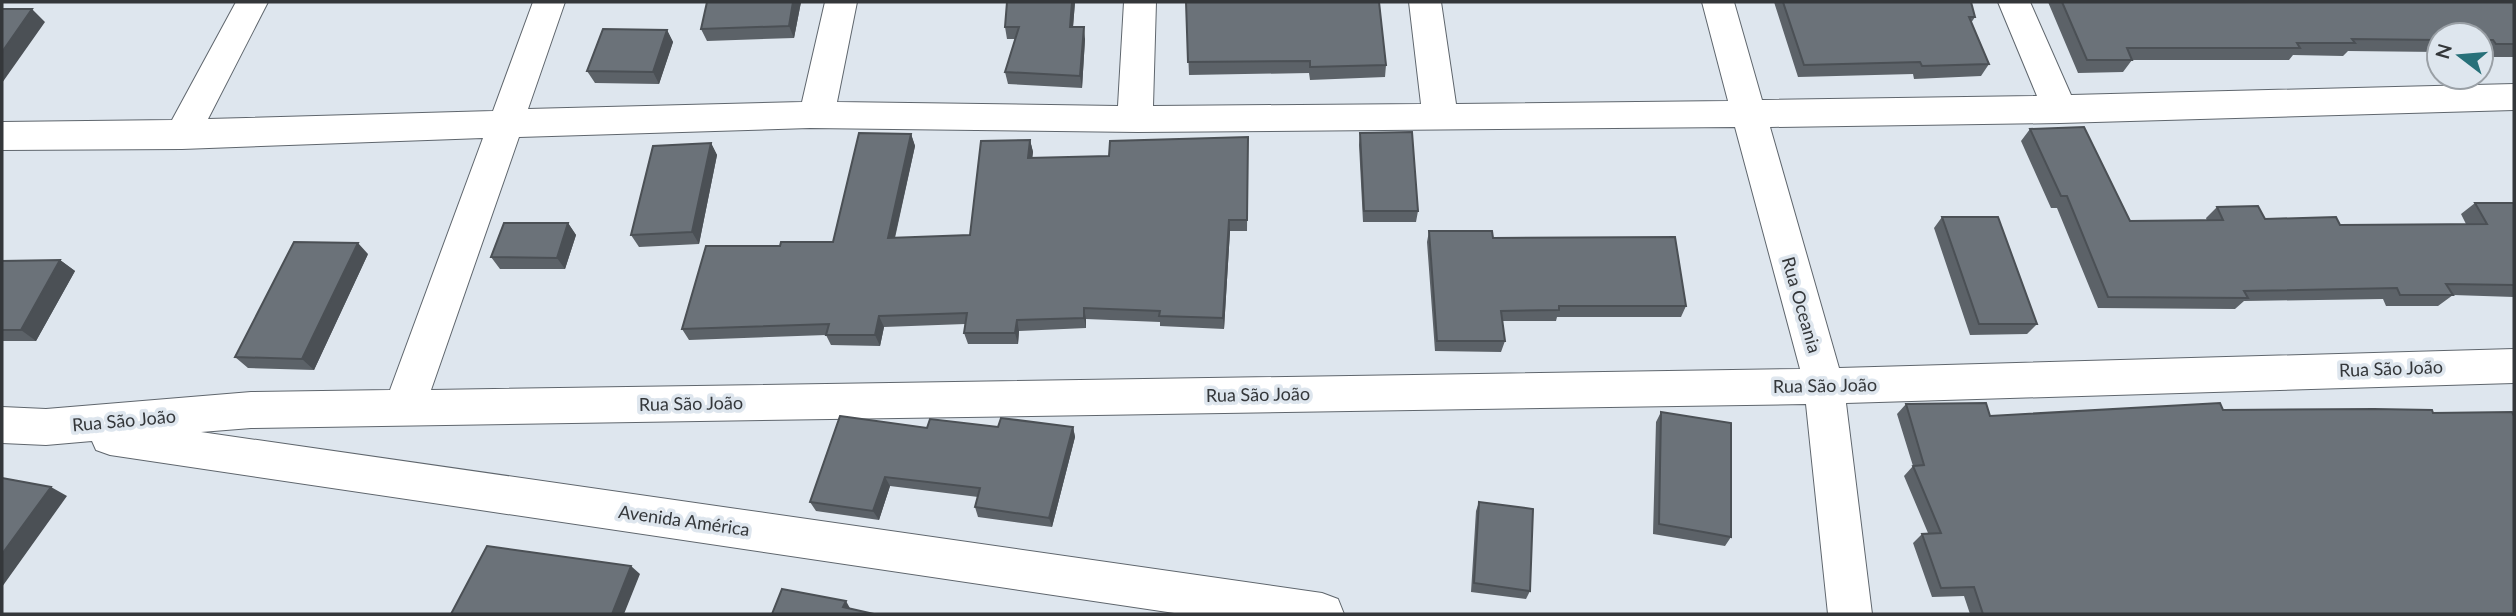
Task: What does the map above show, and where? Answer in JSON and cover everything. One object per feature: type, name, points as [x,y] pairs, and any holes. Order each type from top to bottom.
[{"type":"street","points":[[182,135],[252,2]]},
{"type":"street","points":[[404,408],[549,2]]},
{"type":"street","points":[[817,115],[841,2]]},
{"type":"street","points":[[1135,119],[1140,2]]},
{"type":"street","points":[[1425,2],[1440,116]]},
{"type":"street","name":"Rua Oceania","points":[[1718,2],[1824,387],[1850,614]]},
{"type":"street","points":[[2014,2],[2060,110]]},
{"type":"street","points":[[2,136],[182,135],[817,115],[1135,119],[1748,115],[2060,110],[2514,97]]},
{"type":"street","name":"Rua São João","points":[[2,425],[46,427],[251,410],[1824,387],[2514,366]]},
{"type":"street","name":"Avenida América","points":[[46,427],[1322,614]]},
{"type":"building","points":[[707,2],[793,2],[789,26],[701,29]]},
{"type":"building","points":[[1007,2],[1072,2],[1070,27],[1084,27],[1080,76],[1005,72],[1019,27],[1005,27]]},
{"type":"building","points":[[1186,2],[1379,2],[1386,65],[1310,67],[1310,61],[1188,62]]},
{"type":"building","points":[[1783,2],[1971,2],[1975,17],[1969,17],[1989,64],[1922,66],[1920,62],[1804,65]]},
{"type":"building","points":[[2062,2],[2514,2],[2514,44],[2496,44],[2495,21],[2425,21],[2425,40],[2352,39],[2355,43],[2297,43],[2300,48],[2127,48],[2132,60],[2087,60]]},
{"type":"building","points":[[2,9],[32,9],[2,52]]},
{"type":"building","points":[[603,29],[667,30],[653,72],[587,71]]},
{"type":"building","points":[[2084,127],[2130,221],[2223,220],[2217,207],[2258,206],[2265,219],[2336,217],[2340,225],[2487,224],[2475,203],[2514,203],[2514,285],[2446,284],[2453,295],[2400,295],[2397,288],[2244,291],[2248,298],[2108,297],[2067,196],[2061,196],[2030,129]]},
{"type":"building","points":[[1412,132],[1418,211],[1364,211],[1360,133]]},
{"type":"building","points":[[859,133],[911,134],[888,238],[970,235],[981,141],[1030,140],[1028,158],[1109,156],[1110,141],[1248,137],[1247,220],[1229,220],[1223,318],[1159,316],[1160,311],[1084,308],[1084,318],[1017,320],[1015,333],[964,333],[967,313],[879,316],[875,335],[826,335],[829,324],[682,329],[706,246],[780,246],[781,242],[833,242]]},
{"type":"building","points":[[711,143],[692,232],[631,235],[653,146]]},
{"type":"building","points":[[1942,217],[1998,217],[2037,324],[1979,324]]},
{"type":"building","points":[[504,223],[568,223],[557,258],[491,257]]},
{"type":"building","points":[[1429,231],[1492,231],[1493,238],[1675,237],[1686,306],[1559,306],[1559,310],[1501,311],[1505,341],[1437,341]]},
{"type":"building","points":[[294,242],[358,243],[302,359],[235,357]]},
{"type":"building","points":[[60,260],[21,330],[2,330],[2,261]]},
{"type":"building","points":[[1986,403],[1990,416],[2220,403],[2223,410],[2512,412],[2514,614],[1983,614],[1974,587],[1941,588],[1922,534],[1941,533],[1913,466],[1924,465],[1906,404]]},
{"type":"building","points":[[1661,412],[1731,423],[1731,537],[1659,524]]},
{"type":"building","points":[[840,416],[927,428],[930,419],[998,427],[1001,418],[1073,427],[1049,518],[975,507],[980,488],[885,477],[873,511],[810,502]]},
{"type":"building","points":[[2,478],[51,487],[2,554]]},
{"type":"building","points":[[1479,502],[1533,509],[1530,591],[1474,583]]},
{"type":"building","points":[[487,546],[631,566],[612,614],[451,614]]},
{"type":"building","points":[[782,589],[846,601],[843,607],[874,614],[772,614]]}]
